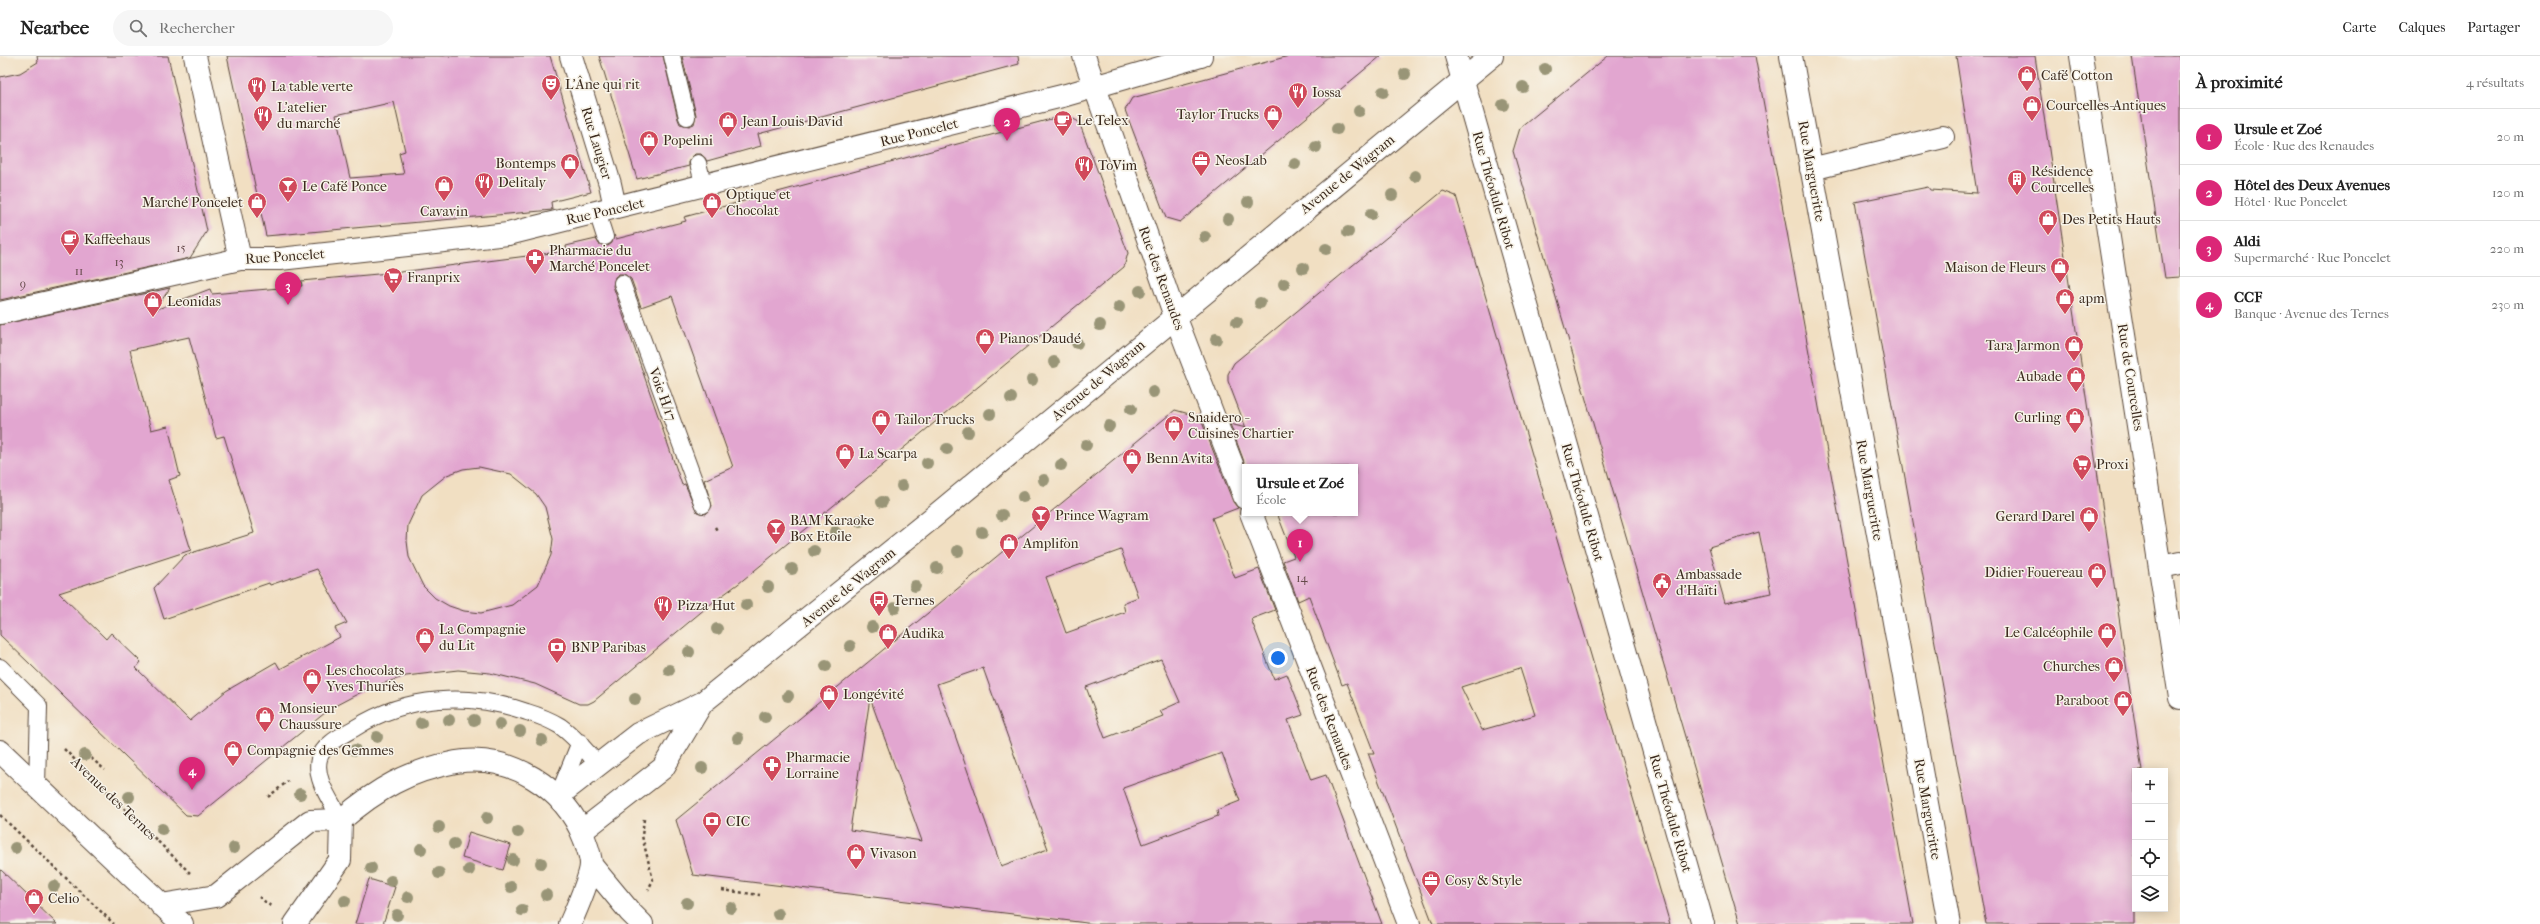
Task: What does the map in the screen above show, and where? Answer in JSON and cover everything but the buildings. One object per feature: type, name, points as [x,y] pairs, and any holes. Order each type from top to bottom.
[{"type":"street","points":[[195,56],[240,259]]},
{"type":"street","name":"Rue Laugier","points":[[571,56],[610,184],[606,210]]},
{"type":"street","name":"Rue des Renaudes","points":[[1084,56],[1175,316],[1242,490]]},
{"type":"street","name":"Rue Poncelet","points":[[0,313],[240,259],[280,258],[508,234],[704,187],[1066,96],[1094,86],[1201,56]]},
{"type":"street","name":"Rue Théodule Ribot","points":[[1456,56],[1703,924]]},
{"type":"street","name":"Avenue de Wagram","points":[[558,796],[638,734],[702,703],[931,519],[1462,79],[1492,56]]},
{"type":"street","name":"Rue Margueritte","points":[[1790,56],[1949,924]]},
{"type":"street","name":"Rue de Courcelles","points":[[2081,56],[2170,565],[2180,698]]},
{"type":"street","points":[[1811,169],[1943,136]]},
{"type":"street","name":"Rue des Renaudes","points":[[1252,516],[1409,924]]},
{"type":"street","name":"Avenue de Wagram","points":[[582,831],[663,768],[702,703]]},
{"type":"street","points":[[0,751],[182,924]]},
{"type":"street","points":[[161,905],[197,899],[221,892],[310,821],[341,820],[371,795],[396,781],[457,762],[480,762],[503,765],[539,781],[558,796],[572,813],[582,831],[591,865],[630,912],[642,924]]},
{"type":"street","points":[[295,924],[340,860],[341,820]]},
{"type":"street","points":[[570,924],[591,865]]},
{"type":"lane","points":[[672,56],[687,117]]},
{"type":"lane","points":[[698,163],[704,187]]},
{"type":"lane","points":[[605,238],[606,210]]},
{"type":"lane","name":"Voie H/17","points":[[622,283],[703,505]]},
{"type":"lane","points":[[0,667],[39,706],[40,726],[37,786]]},
{"type":"lane","points":[[341,820],[322,784],[318,765],[323,750],[363,723],[390,711],[413,704],[440,699],[473,698],[500,702],[559,725],[580,742],[598,765]]},
{"type":"lane","points":[[558,796],[580,742]]},
{"type":"path","name":"Avenue des Ternes","points":[[40,726],[189,871],[197,899]]},
{"type":"path","points":[[91,758],[105,770]]},
{"type":"path","points":[[268,797],[288,781]]},
{"type":"path","points":[[646,814],[642,836],[653,880],[650,887]]},
{"type":"path","points":[[0,815],[114,924]]},
{"type":"path","points":[[722,890],[760,895]]},
{"type":"place","name":"Café Cotton","points":[[2027,92]]},
{"type":"place","name":"L'Âne qui rit","points":[[551,101]]},
{"type":"place","name":"La table verte","points":[[257,103]]},
{"type":"place","name":"Iossa","points":[[1298,109]]},
{"type":"place","name":"Courcelles-Antiques","points":[[2032,122]]},
{"type":"place","name":"Taylor Trucks","points":[[1273,131]]},
{"type":"place","name":"L'atelier du marché","points":[[263,132]]},
{"type":"place","name":"Le Telex","points":[[1063,137]]},
{"type":"place","name":"Jean Louis David","points":[[728,138]]},
{"type":"place","name":"Hôtel des Deux Avenues","points":[[1007,141]]},
{"type":"place","name":"Popelini","points":[[649,157]]},
{"type":"place","name":"NeosLab","points":[[1201,177]]},
{"type":"place","name":"Bontemps","points":[[570,180]]},
{"type":"place","name":"ToVim","points":[[1084,182]]},
{"type":"place","name":"Résidence Courcelles","points":[[2017,196]]},
{"type":"place","name":"Delitaly","points":[[484,199]]},
{"type":"place","name":"Cavavin","points":[[444,202]]},
{"type":"place","name":"Le Café Ponce","points":[[288,203]]},
{"type":"place","name":"Marché Poncelet","points":[[257,219]]},
{"type":"place","name":"Optique et Chocolat","points":[[712,219]]},
{"type":"place","name":"Des Petits Hauts","points":[[2048,236]]},
{"type":"place","name":"Kaffeehaus","points":[[70,256]]},
{"type":"place","name":"Pharmacie du Marché Poncelet","points":[[535,275]]},
{"type":"place","name":"Maison de Fleurs","points":[[2060,284]]},
{"type":"place","name":"Franprix","points":[[393,294]]},
{"type":"place","name":"Aldi","points":[[288,305]]},
{"type":"place","name":"apm","points":[[2065,315]]},
{"type":"place","name":"Leonidas","points":[[153,318]]},
{"type":"place","name":"Pianos Daudé","points":[[985,355]]},
{"type":"place","name":"Tara Jarmon","points":[[2074,362]]},
{"type":"place","name":"Aubade","points":[[2076,393]]},
{"type":"place","name":"Curling","points":[[2075,434]]},
{"type":"place","name":"Tailor Trucks","points":[[881,436]]},
{"type":"place","name":"Snaidero - Cuisines Chartier","points":[[1174,442]]},
{"type":"place","name":"La Scarpa","points":[[845,470]]},
{"type":"place","name":"Benn Avita","points":[[1132,475]]},
{"type":"place","name":"Proxi","points":[[2082,481]]},
{"type":"place","name":"Prince Wagram","points":[[1041,532]]},
{"type":"place","name":"Gerard Darel","points":[[2089,533]]},
{"type":"place","name":"BAM Karaoke Box Etoile","points":[[776,545]]},
{"type":"place","name":"Amplifon","points":[[1009,560]]},
{"type":"place","name":"Ursule et Zoé","points":[[1300,562]]},
{"type":"place","name":"Didier Fouereau","points":[[2097,589]]},
{"type":"place","name":"Ambassade d'Haïti","points":[[1662,599]]},
{"type":"place","name":"Ternes","points":[[879,617]]},
{"type":"place","name":"Pizza Hut","points":[[663,622]]},
{"type":"place","name":"Le Calcéophile","points":[[2107,649]]},
{"type":"place","name":"Audika","points":[[888,650]]},
{"type":"place","name":"La Compagnie du Lit","points":[[425,654]]},
{"type":"place","name":"BNP Paribas","points":[[557,664]]},
{"type":"place","name":"Churches","points":[[2114,683]]},
{"type":"place","name":"Les chocolats Yves Thuriès","points":[[312,695]]},
{"type":"place","name":"Longévité","points":[[829,711]]},
{"type":"place","name":"Paraboot","points":[[2123,717]]},
{"type":"place","name":"Monsieur Chaussure","points":[[265,733]]},
{"type":"place","name":"Compagnie des Gemmes","points":[[233,767]]},
{"type":"place","name":"Pharmacie Lorraine","points":[[772,782]]},
{"type":"place","name":"CCF","points":[[192,790]]},
{"type":"place","name":"CIC","points":[[712,838]]},
{"type":"place","name":"Vivason","points":[[856,870]]},
{"type":"place","name":"Cosy & Style","points":[[1431,897]]},
{"type":"place","name":"Celio","points":[[34,915]]}]
